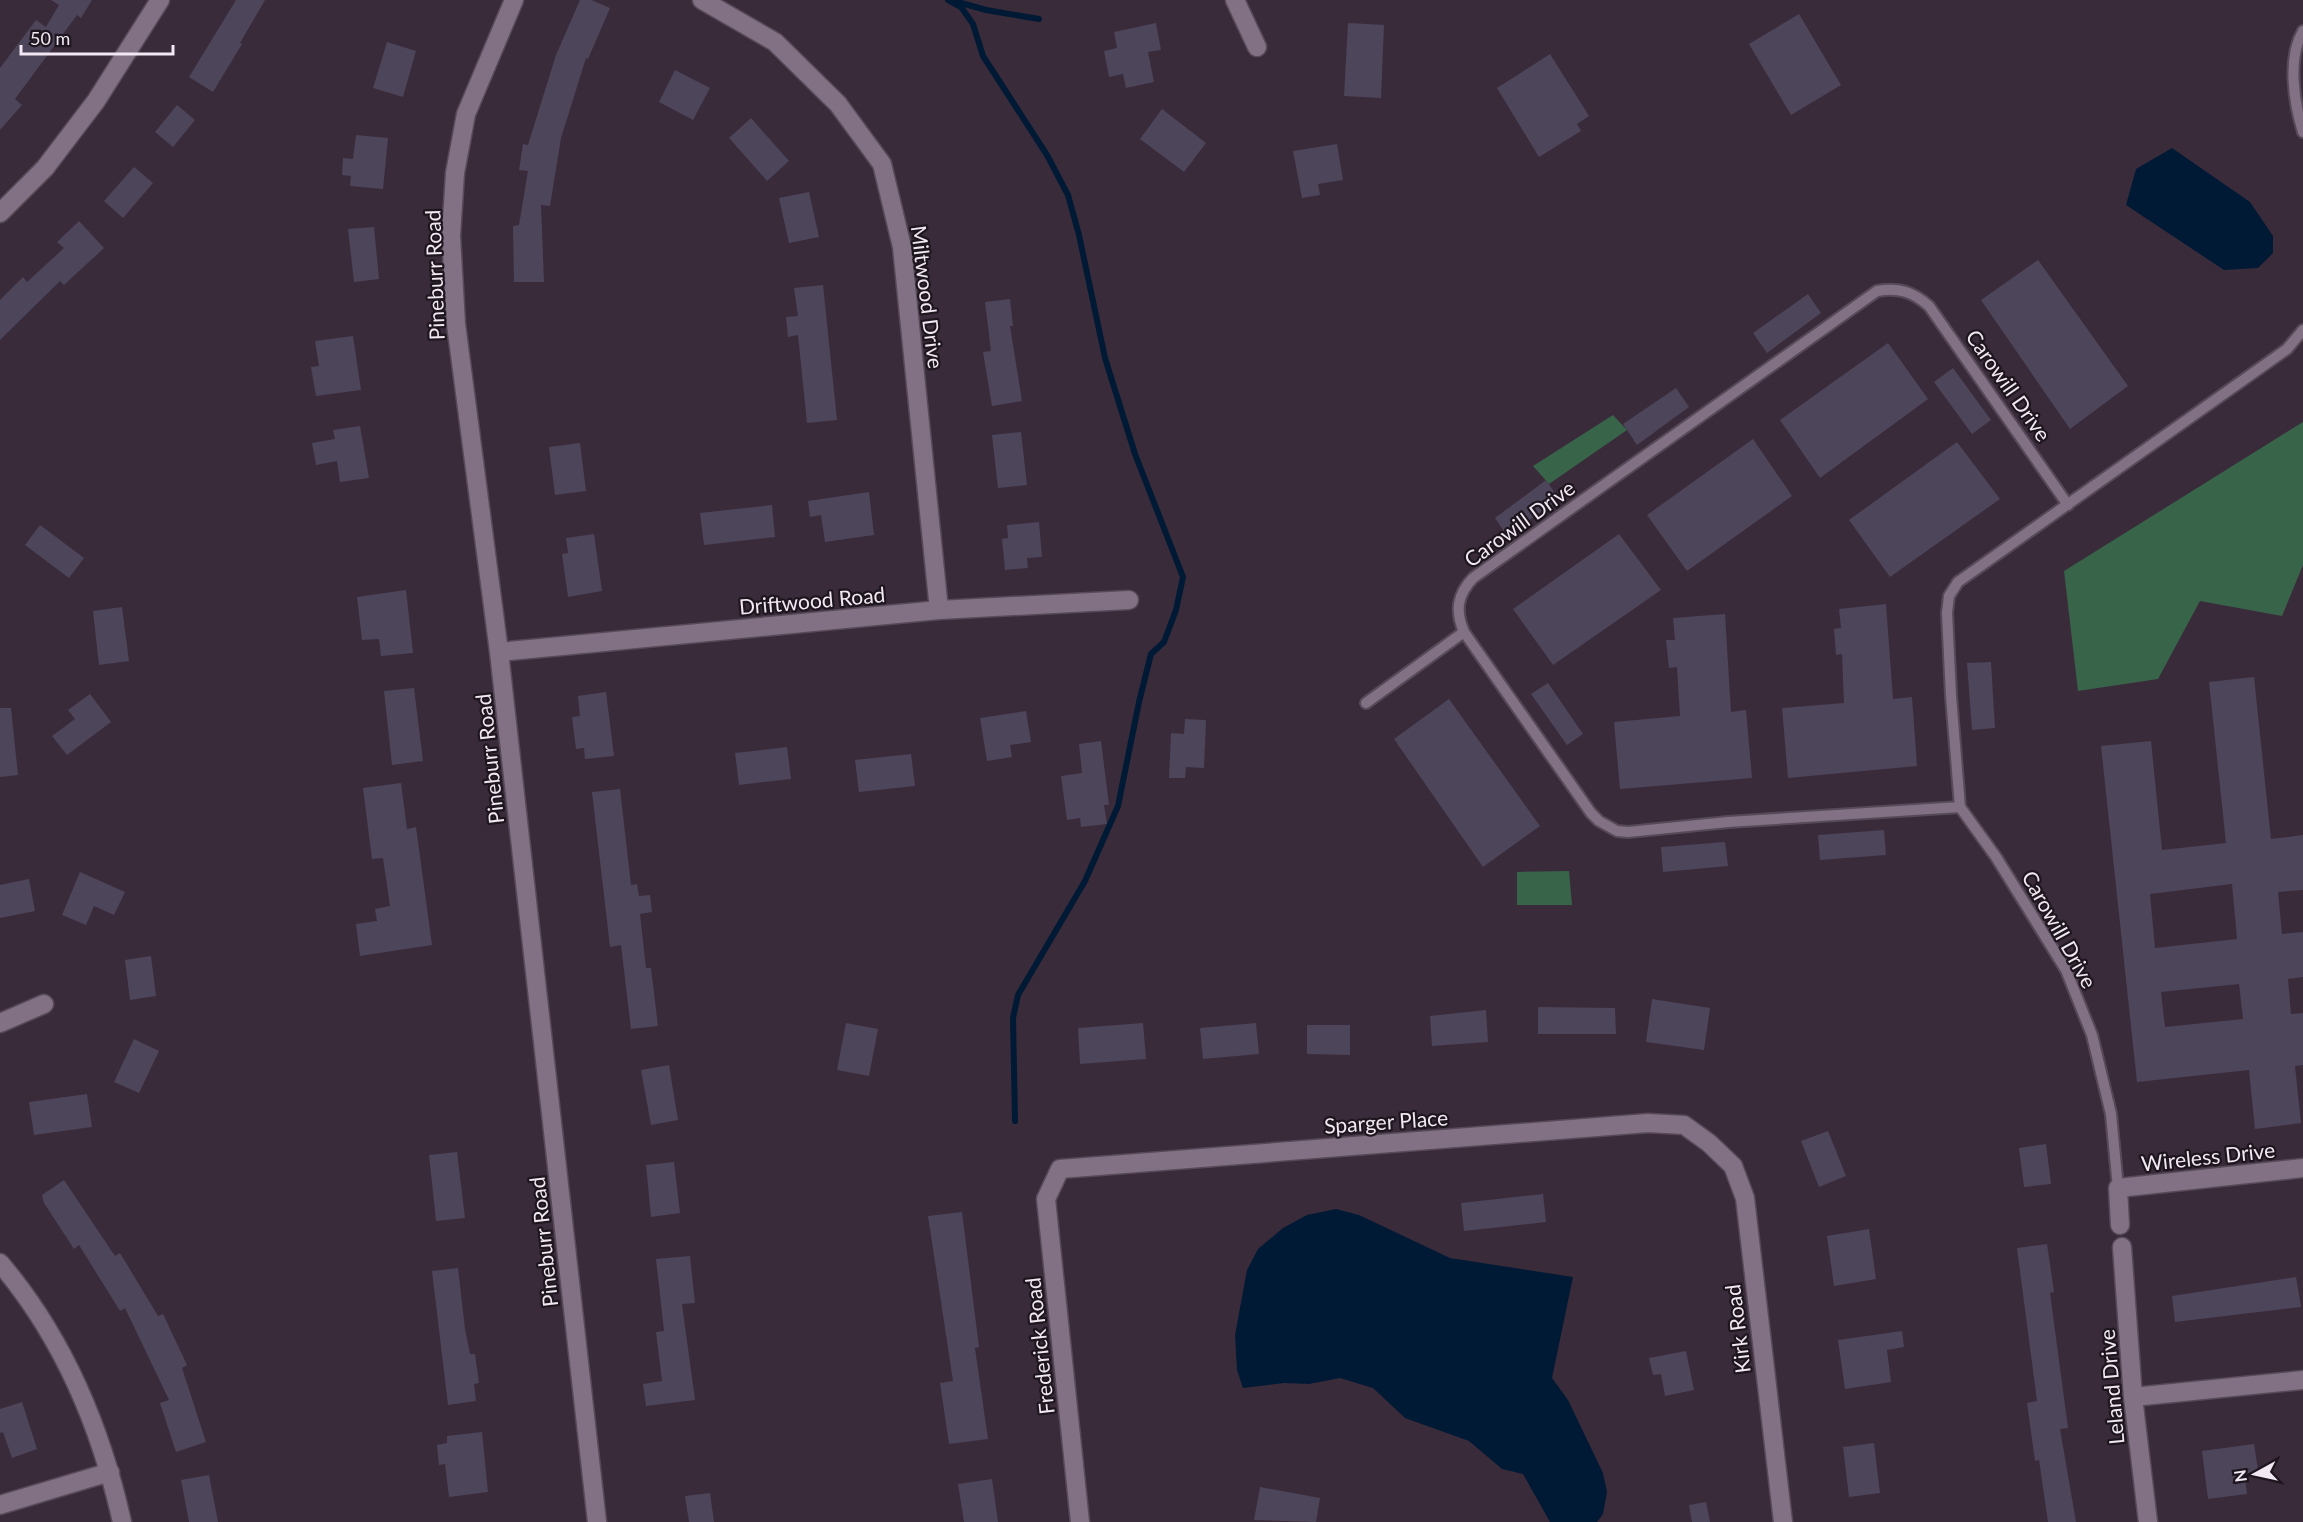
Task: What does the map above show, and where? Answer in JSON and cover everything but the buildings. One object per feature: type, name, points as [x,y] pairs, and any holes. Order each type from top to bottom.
[{"type":"street","points":[[0,213],[45,168],[89,109],[160,0]]},
{"type":"street","name":"Pineburr Road","points":[[514,0],[466,114],[455,173],[451,236],[456,324],[499,652],[597,1522]]},
{"type":"street","name":"Miltwood Drive","points":[[702,0],[775,42],[838,105],[882,164],[902,247],[939,610]]},
{"type":"street","points":[[1235,0],[1257,47]]},
{"type":"street","name":"Driftwood Road","points":[[499,652],[939,610],[1129,600]]},
{"type":"street","points":[[0,1023],[44,1004]]},
{"type":"street","name":"Sparger Place","points":[[1060,1168],[1648,1123],[1684,1125],[1709,1143]]},
{"type":"street","name":"Kirk Road","points":[[1709,1143],[1733,1166],[1745,1198],[1783,1522]]},
{"type":"street","name":"Frederick Road","points":[[1060,1168],[1046,1199],[1080,1522]]},
{"type":"street","name":"Wireless Drive","points":[[2118,1188],[2303,1168]]},
{"type":"street","points":[[2118,1188],[2120,1225]]},
{"type":"street","name":"Leland Drive","points":[[2122,1247],[2133,1397],[2148,1522]]},
{"type":"street","points":[[0,1263],[45,1324],[74,1378],[110,1472],[122,1522]]},
{"type":"street","points":[[2133,1397],[2303,1380]]},
{"type":"street","points":[[0,1504],[110,1472]]},
{"type":"lane","points":[[2303,32],[2294,68],[2295,103],[2303,132]]},
{"type":"lane","name":"Carowill Drive","points":[[2068,505],[1929,306],[1918,296],[1905,290],[1888,289],[1877,291],[1473,578],[1464,587],[1457,609],[1464,632],[1591,813],[1599,821],[1617,831],[1960,807],[1996,857],[2066,970],[2092,1035],[2110,1114],[2118,1188]]},
{"type":"lane","points":[[1960,807],[1947,613],[1949,596],[1958,582],[2287,349],[2303,330]]},
{"type":"lane","points":[[1366,703],[1464,632]]},
{"type":"green space","points":[[1613,415],[1627,430],[1549,484],[1533,466]]},
{"type":"green space","points":[[2303,422],[2303,565],[2282,616],[2200,601],[2158,679],[2078,691],[2064,571]]},
{"type":"green space","points":[[1569,871],[1572,905],[1517,905],[1517,872]]},
{"type":"water","points":[[2172,148],[2250,202],[2273,236],[2273,253],[2258,268],[2224,270],[2126,205],[2136,169]]},
{"type":"water","points":[[1336,1209],[1359,1215],[1450,1258],[1573,1277],[1552,1378],[1568,1400],[1603,1473],[1607,1492],[1603,1514],[1597,1522],[1550,1522],[1523,1474],[1502,1469],[1469,1441],[1405,1418],[1373,1388],[1340,1378],[1309,1384],[1284,1383],[1243,1388],[1237,1370],[1235,1335],[1247,1270],[1258,1249],[1283,1228],[1307,1215]]},
{"type":"waterway","points":[[948,0],[961,7],[973,24],[983,56],[1047,155],[1068,195],[1079,235],[1105,358],[1135,454],[1183,577],[1176,610],[1164,642],[1151,654],[1118,806],[1085,881],[1018,995],[1013,1018],[1015,1121]]},
{"type":"waterway","points":[[958,2],[986,10],[1039,19]]}]
